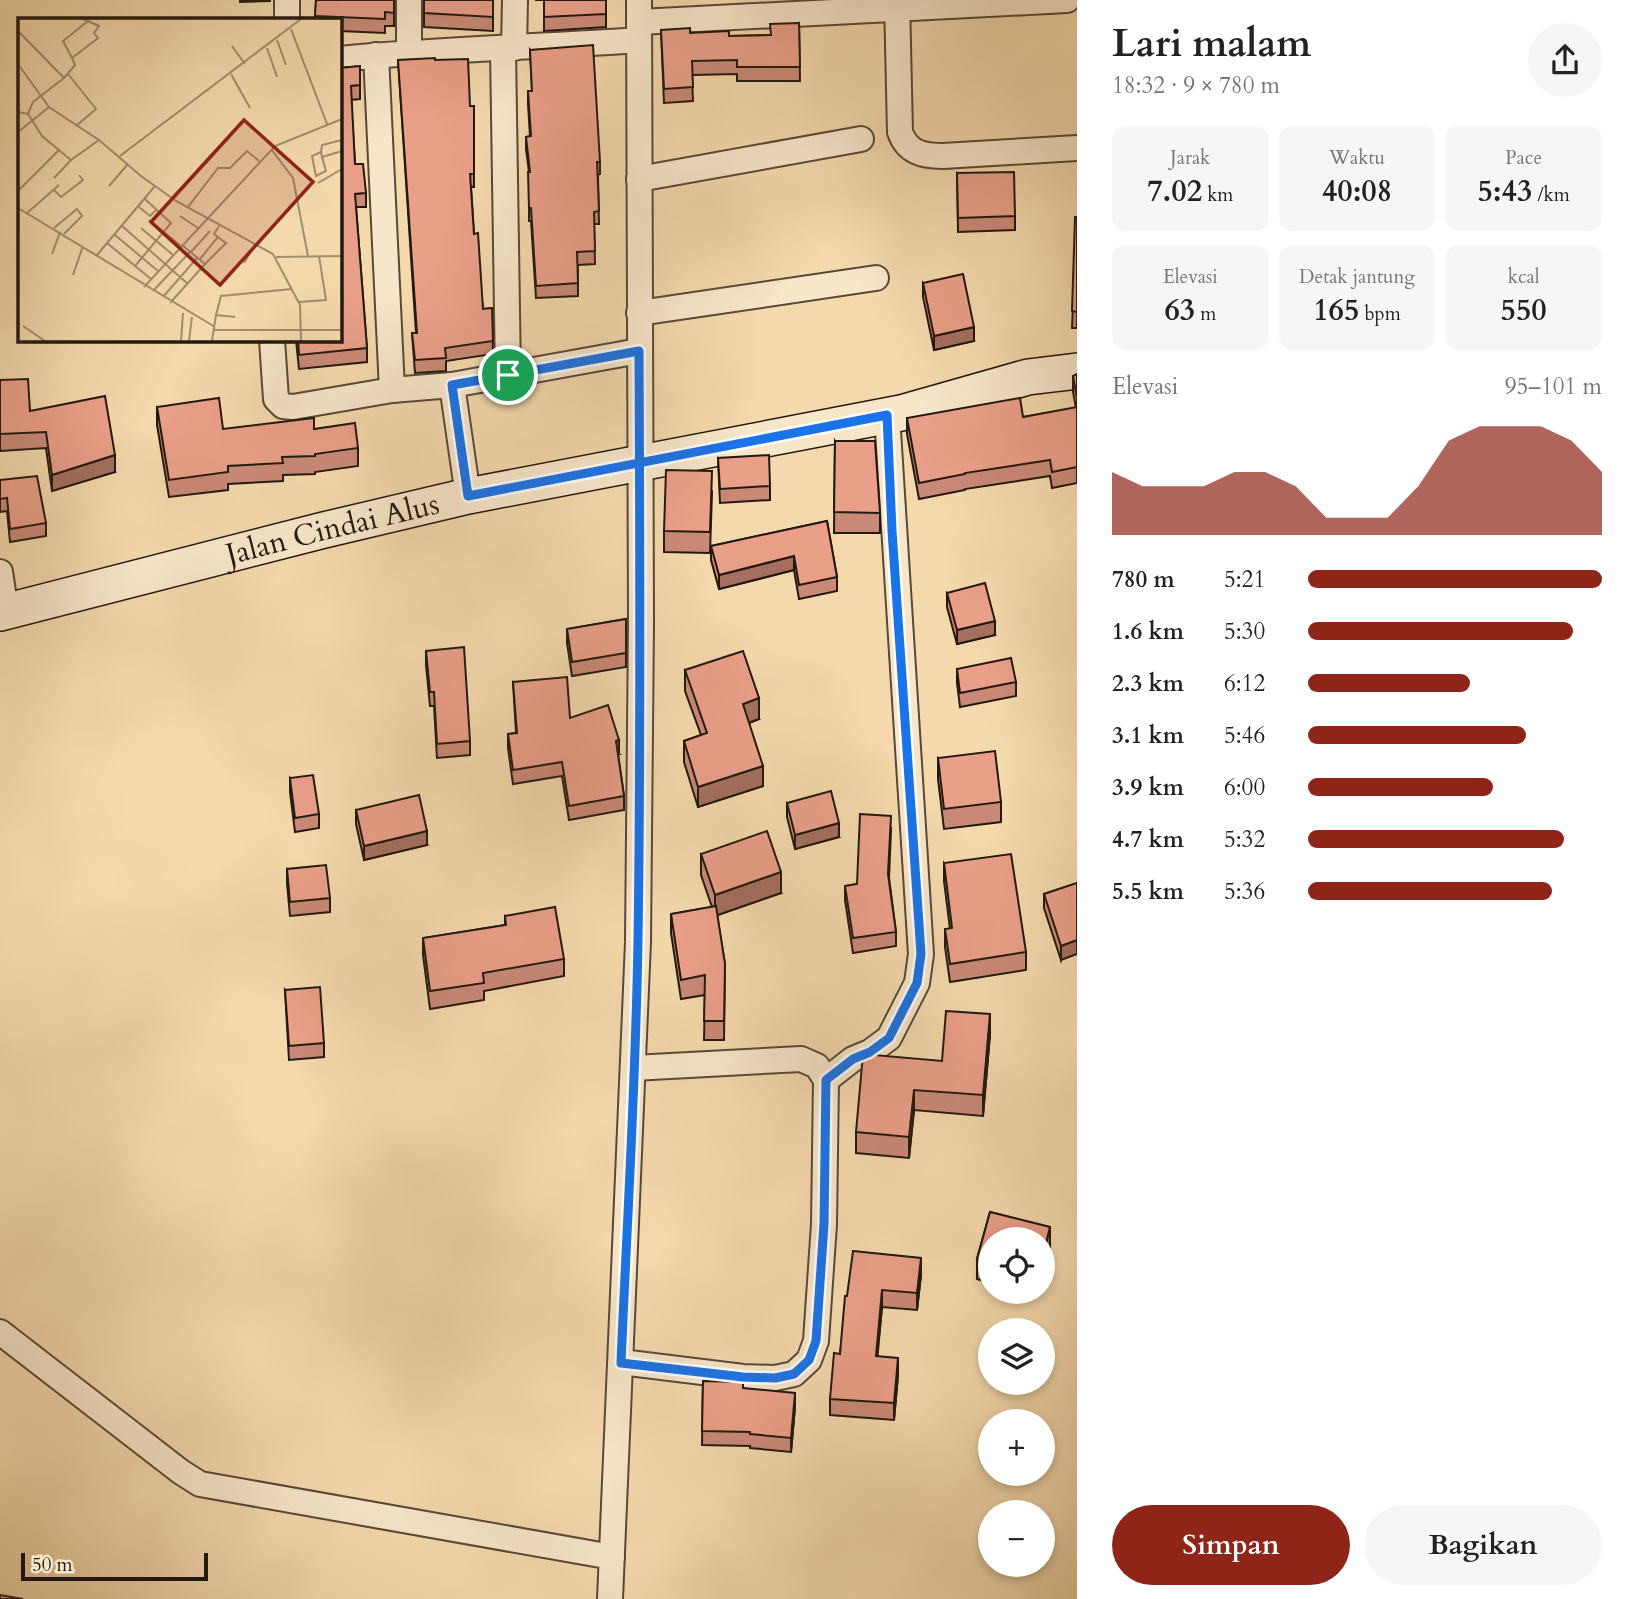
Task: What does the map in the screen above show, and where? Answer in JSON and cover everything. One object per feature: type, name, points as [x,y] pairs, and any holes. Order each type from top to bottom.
[{"type":"street","points":[[287,0],[287,18]]},
{"type":"street","points":[[409,0],[409,52]]},
{"type":"street","points":[[508,375],[509,48],[515,0]]},
{"type":"street","points":[[341,59],[409,52],[509,48],[639,21],[898,4],[1067,0]]},
{"type":"street","points":[[898,4],[900,132],[903,142],[910,149],[925,156],[943,156],[1077,148]]},
{"type":"street","points":[[610,1599],[638,942],[641,623],[639,21]]},
{"type":"street","points":[[376,55],[392,390]]},
{"type":"street","points":[[639,179],[860,139]]},
{"type":"street","points":[[639,313],[876,278]]},
{"type":"street","points":[[272,341],[276,399],[283,406],[293,407],[392,390],[452,385],[639,351]]},
{"type":"street","name":"Jalan Cindai Alus","points":[[3,612],[468,496],[901,413],[1028,377],[1077,371]]},
{"type":"street","points":[[452,385],[468,496]]},
{"type":"street","points":[[826,1080],[853,1059],[870,1052],[889,1038],[917,983],[921,954],[892,531],[887,415]]},
{"type":"street","points":[[0,572],[3,612]]},
{"type":"street","points":[[621,1363],[743,1377],[775,1378],[794,1374],[809,1360],[816,1341],[824,1224],[826,1080],[817,1066],[801,1059],[633,1068]]},
{"type":"street","points":[[0,1332],[200,1484],[612,1557]]},
{"type":"building","points":[[316,0],[394,0],[394,13],[385,12],[385,19],[315,16]]},
{"type":"building","points":[[424,0],[493,0],[493,17],[424,13]]},
{"type":"building","points":[[544,0],[606,0],[606,14],[544,17]]},
{"type":"building","points":[[799,23],[800,67],[737,67],[737,60],[692,61],[693,87],[664,89],[661,30],[690,28],[690,33],[729,31],[729,36],[771,35],[770,24]]},
{"type":"building","points":[[593,45],[600,162],[597,162],[599,211],[594,212],[595,251],[577,252],[578,283],[536,286],[526,137],[531,136],[528,91],[532,91],[530,50]]},
{"type":"building","points":[[468,59],[470,106],[474,106],[474,174],[470,174],[474,234],[478,233],[483,309],[492,308],[493,341],[445,348],[446,358],[415,360],[412,333],[417,333],[398,60]]},
{"type":"building","points":[[360,66],[360,85],[351,86],[355,164],[363,164],[366,193],[355,194],[367,348],[299,355],[298,341],[341,341],[341,68]]},
{"type":"building","points":[[1014,172],[1015,216],[958,218],[957,173]]},
{"type":"building","points":[[1077,217],[1077,312],[1072,311]]},
{"type":"building","points":[[963,274],[974,327],[934,336],[923,283]]},
{"type":"building","points":[[1077,374],[1077,398],[1073,376]]},
{"type":"building","points":[[28,379],[30,411],[105,396],[115,455],[52,475],[46,432],[0,434],[0,380]]},
{"type":"building","points":[[219,398],[223,429],[314,418],[314,429],[355,423],[358,448],[315,456],[282,457],[283,463],[228,466],[228,472],[169,480],[157,407]]},
{"type":"building","points":[[1020,398],[1023,417],[1077,407],[1077,467],[1052,472],[1050,460],[919,483],[907,418]]},
{"type":"building","points":[[835,441],[875,441],[880,513],[834,512]]},
{"type":"building","points":[[769,455],[770,486],[720,489],[718,458]]},
{"type":"building","points":[[666,470],[712,471],[710,532],[664,531]]},
{"type":"building","points":[[37,476],[46,523],[10,529],[7,498],[0,499],[0,480]]},
{"type":"building","points":[[827,521],[837,577],[799,585],[794,556],[719,575],[711,546]]},
{"type":"building","points":[[985,583],[995,621],[957,630],[947,593]]},
{"type":"building","points":[[626,619],[626,653],[572,662],[567,629]]},
{"type":"building","points":[[464,647],[470,741],[437,744],[434,692],[430,692],[426,651]]},
{"type":"building","points":[[743,651],[759,698],[743,704],[763,766],[698,787],[684,741],[707,733],[685,670]]},
{"type":"building","points":[[1011,658],[1016,682],[960,693],[957,669]]},
{"type":"building","points":[[567,677],[570,718],[608,705],[619,740],[616,741],[624,796],[569,806],[562,762],[513,770],[508,734],[517,733],[513,682]]},
{"type":"building","points":[[995,751],[1001,802],[944,809],[938,758]]},
{"type":"building","points":[[313,775],[319,814],[295,818],[290,778]]},
{"type":"building","points":[[831,791],[839,823],[795,835],[787,803]]},
{"type":"building","points":[[419,795],[427,831],[364,846],[356,810]]},
{"type":"building","points":[[860,814],[891,816],[888,874],[896,932],[853,938],[845,886],[857,884]]},
{"type":"building","points":[[767,831],[781,872],[715,895],[701,854]]},
{"type":"building","points":[[1011,854],[1026,952],[950,964],[945,929],[952,928],[944,863]]},
{"type":"building","points":[[326,865],[330,898],[290,902],[287,869]]},
{"type":"building","points":[[1077,883],[1077,940],[1061,946],[1044,894]]},
{"type":"building","points":[[716,906],[725,964],[724,1021],[704,1021],[705,975],[681,980],[671,914]]},
{"type":"building","points":[[555,907],[564,959],[483,973],[484,983],[430,991],[423,938],[506,925],[505,916]]},
{"type":"building","points":[[320,987],[324,1043],[289,1046],[285,990]]},
{"type":"building","points":[[946,1011],[990,1014],[983,1095],[914,1090],[909,1137],[856,1132],[863,1054],[942,1061]]},
{"type":"building","points":[[990,1212],[1050,1227],[986,1227]]},
{"type":"building","points":[[853,1251],[921,1258],[917,1293],[882,1290],[876,1356],[898,1358],[894,1403],[830,1399],[834,1353],[840,1354],[845,1296]]},
{"type":"building","points":[[703,1381],[743,1382],[743,1388],[795,1393],[791,1438],[750,1432],[702,1431]]},
{"type":"building","points":[[0,1595],[23,1599],[0,1599]]},
{"type":"route","points":[[508,375],[452,385],[468,496],[639,464],[887,415],[892,531],[921,954],[917,983],[889,1038],[870,1052],[853,1059],[826,1080],[824,1224],[816,1341],[814,1350],[803,1368],[785,1377],[743,1377],[621,1363],[638,942],[641,623],[639,464],[639,351],[508,375]]}]
